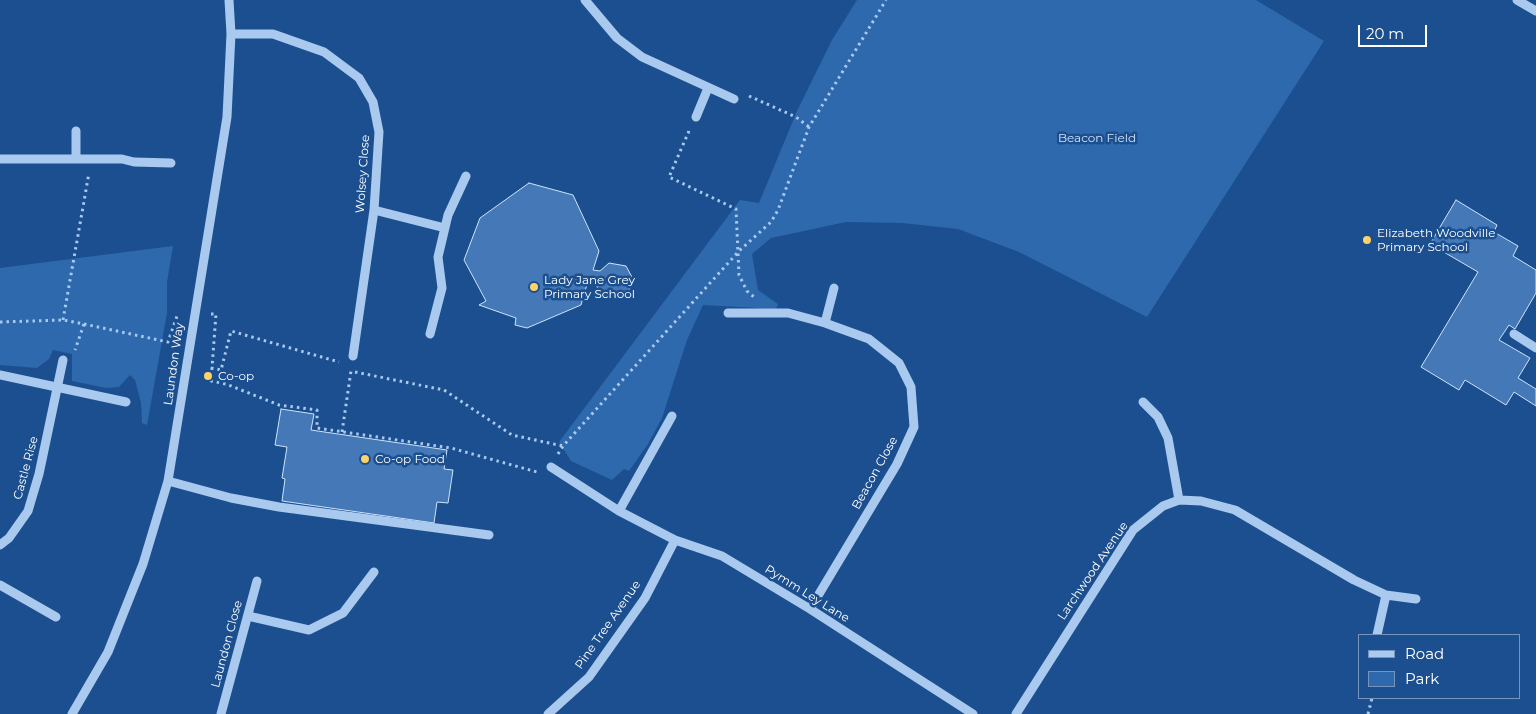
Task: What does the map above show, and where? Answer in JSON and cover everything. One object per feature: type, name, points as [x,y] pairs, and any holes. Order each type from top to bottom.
[{"type":"street","name":"Laundon Way","points":[[72,714],[108,652],[143,564],[168,481],[194,310],[227,117],[230,34],[229,0]]},
{"type":"street","points":[[585,0],[617,38],[642,57],[734,99]]},
{"type":"street","points":[[1517,0],[1536,12]]},
{"type":"street","name":"Wolsey Close","points":[[230,34],[273,34],[324,52],[359,78],[373,102],[379,132],[374,210],[353,356]]},
{"type":"street","points":[[696,117],[708,88]]},
{"type":"street","points":[[76,131],[76,160]]},
{"type":"street","points":[[0,159],[91,160],[122,158],[134,162],[170,163]]},
{"type":"street","points":[[430,334],[442,288],[438,258],[448,215],[466,176]]},
{"type":"street","points":[[374,210],[445,228]]},
{"type":"street","points":[[825,323],[834,288]]},
{"type":"street","name":"Beacon Close","points":[[728,313],[788,314],[825,323],[869,339],[899,363],[911,386],[914,427],[897,464],[810,609]]},
{"type":"street","points":[[1514,334],[1536,348]]},
{"type":"street","name":"Castle Rise","points":[[0,545],[9,538],[28,511],[39,474],[64,360]]},
{"type":"street","points":[[0,375],[126,402]]},
{"type":"street","points":[[1143,402],[1158,417],[1168,438],[1179,500],[1201,501],[1235,510],[1354,580],[1386,595],[1416,599]]},
{"type":"street","points":[[619,511],[672,416]]},
{"type":"street","name":"Pymm Ley Lane","points":[[551,467],[619,511],[675,540],[722,556],[810,609],[973,714]]},
{"type":"street","points":[[168,481],[231,498],[279,507],[489,535]]},
{"type":"street","name":"Larchwood Avenue","points":[[1016,714],[1133,530],[1163,506],[1179,500]]},
{"type":"street","name":"Pine Tree Avenue","points":[[548,714],[589,677],[645,598],[675,540]]},
{"type":"street","points":[[248,616],[309,630],[343,613],[374,572]]},
{"type":"street","name":"Laundon Close","points":[[221,714],[257,581]]},
{"type":"street","points":[[0,585],[56,617]]},
{"type":"street","points":[[1377,634],[1386,595]]},
{"type":"path","points":[[0,322],[62,320],[168,342],[179,308],[216,314],[211,381],[226,384],[279,405],[317,410],[316,428],[451,448],[536,472],[551,467],[563,446],[740,251],[771,222],[778,210],[809,127],[886,0]]},
{"type":"path","points":[[734,99],[745,95],[796,117],[809,127]]},
{"type":"path","points":[[696,117],[669,177],[736,209],[740,251],[739,275],[746,291],[757,299]]},
{"type":"path","points":[[62,320],[91,160]]},
{"type":"path","points":[[64,360],[75,350],[84,324]]},
{"type":"path","points":[[211,368],[221,370],[231,330],[351,366]]},
{"type":"path","points":[[342,432],[353,356]]},
{"type":"path","points":[[351,371],[444,390],[512,435],[563,446]]},
{"type":"path","points":[[1368,714],[1372,699]]},
{"type":"green space","name":"Beacon Field","points":[[857,0],[1256,0],[1324,41],[1147,317],[1019,252],[958,229],[902,223],[846,222],[771,238],[752,254],[758,290],[778,304],[776,309],[703,305],[687,340],[662,418],[648,444],[629,471],[624,469],[612,480],[571,461],[559,442],[740,200],[759,203],[797,111],[832,40]]},
{"type":"green space","points":[[173,246],[167,282],[167,313],[147,425],[142,423],[141,403],[135,380],[130,375],[119,387],[106,388],[72,381],[72,354],[53,350],[49,359],[37,368],[0,365],[0,268]]},
{"type":"building","points":[[529,183],[573,195],[599,251],[593,270],[600,271],[609,263],[626,266],[633,279],[628,292],[617,299],[601,296],[595,282],[588,281],[581,305],[527,328],[515,325],[516,318],[479,305],[486,301],[464,260],[480,218]]},
{"type":"building","points":[[1456,200],[1497,225],[1494,232],[1518,246],[1513,256],[1536,270],[1536,293],[1515,329],[1509,325],[1499,340],[1530,358],[1518,378],[1536,389],[1536,406],[1514,392],[1506,405],[1465,380],[1459,390],[1421,367],[1478,272],[1430,244]]},
{"type":"building","name":"Co-op Food","points":[[281,409],[314,414],[311,430],[447,450],[444,469],[453,470],[448,503],[437,502],[434,523],[282,501],[285,479],[282,478],[287,447],[275,445]]},
{"type":"place","name":"Elizabeth Woodville Primary School","points":[[1367,240]]},
{"type":"place","name":"Lady Jane Grey Primary School","points":[[534,287]]},
{"type":"place","name":"Co-op","points":[[208,376]]},
{"type":"place","name":"Co-op Food","points":[[365,459]]}]
